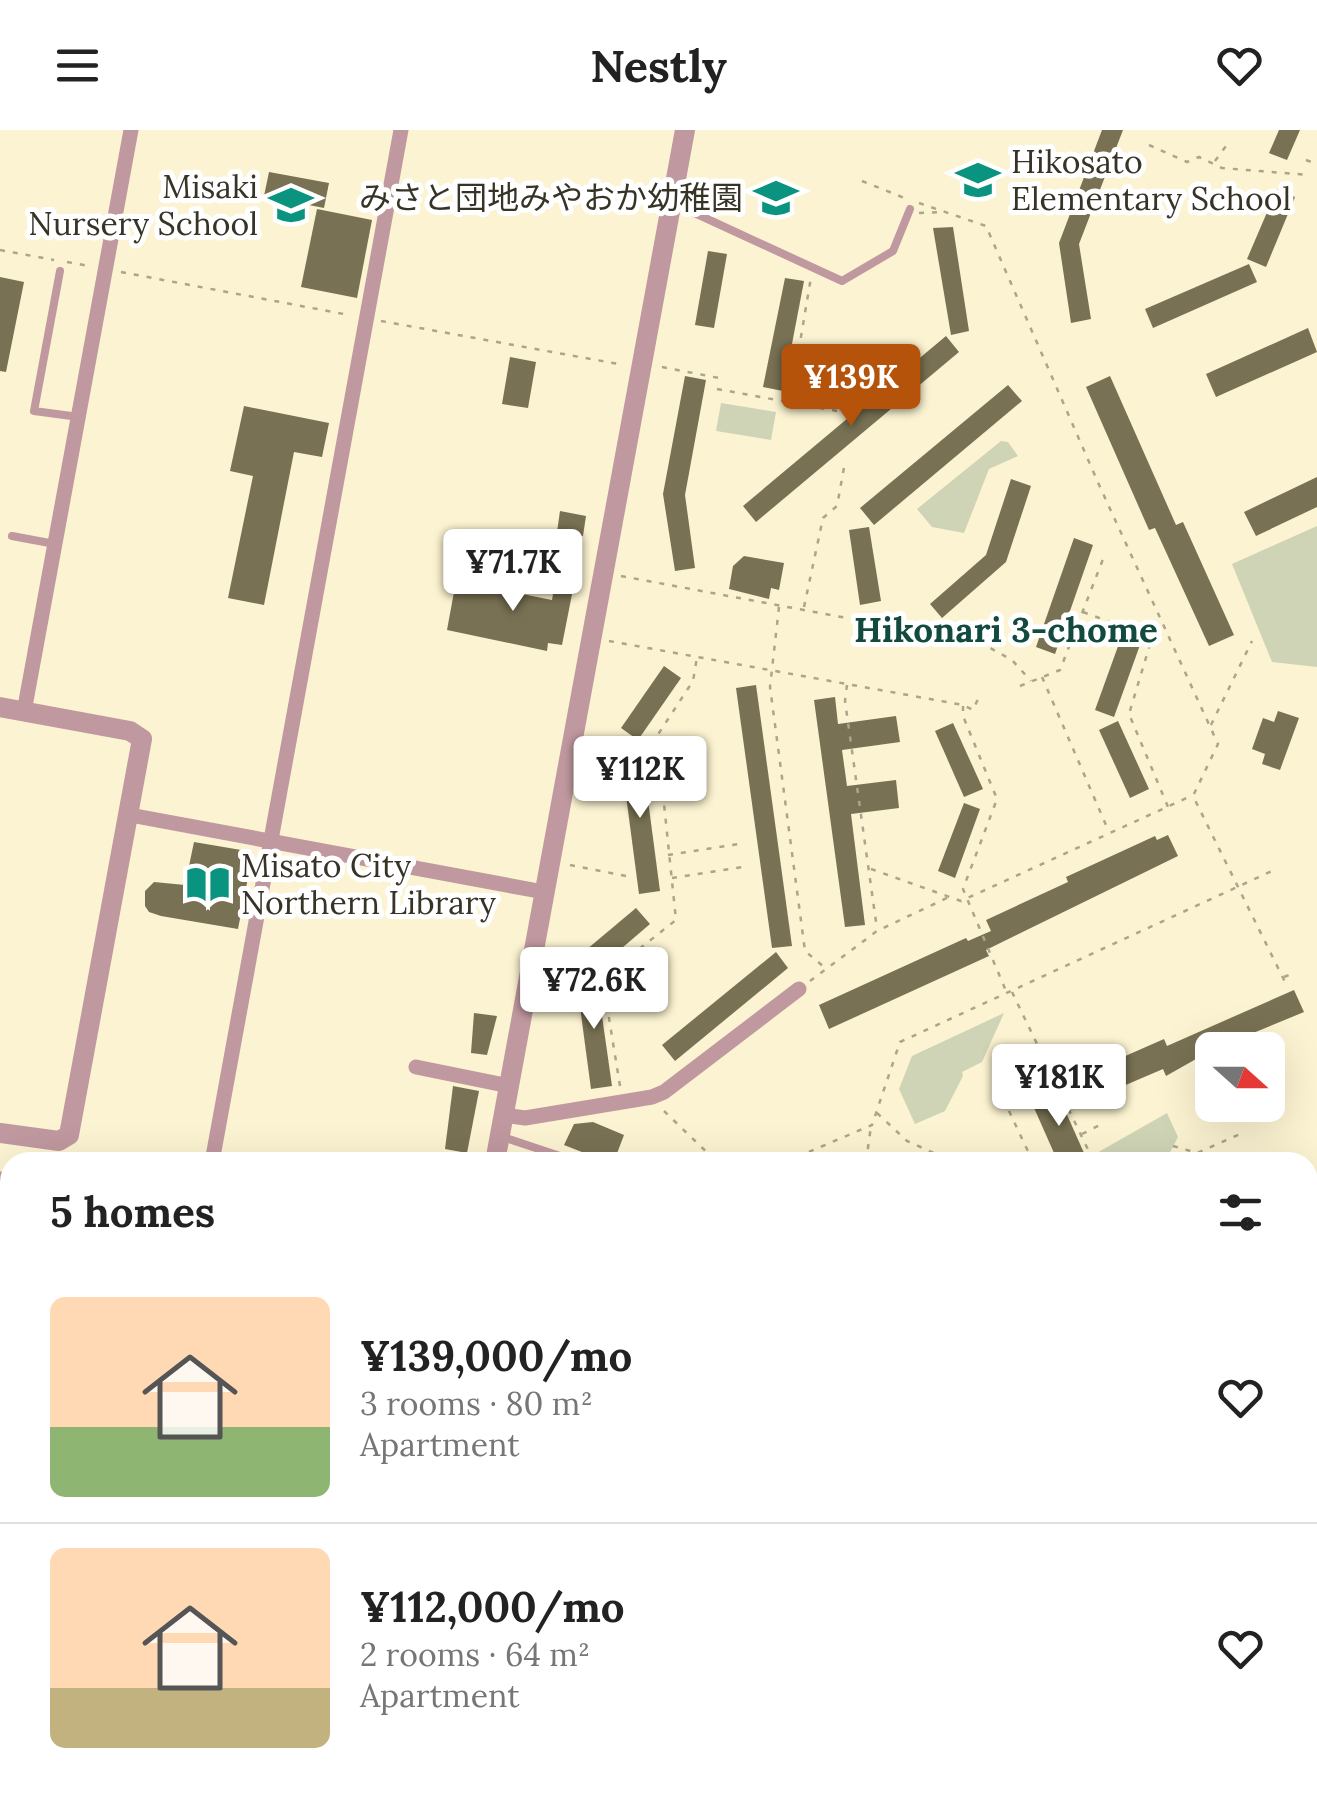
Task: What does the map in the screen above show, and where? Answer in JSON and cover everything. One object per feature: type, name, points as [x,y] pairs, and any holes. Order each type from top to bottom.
[{"type":"street","points":[[24,712],[131,130]]},
{"type":"street","points":[[214,1152],[401,130]]},
{"type":"street","points":[[497,1152],[544,892],[649,367],[684,130]]},
{"type":"street","points":[[0,707],[138,734],[142,740],[69,1134],[59,1142],[0,1132]]},
{"type":"street","points":[[130,815],[544,892]]},
{"type":"street","points":[[502,1126],[524,1118],[664,1092],[800,989]]},
{"type":"street","points":[[416,1067],[509,1086]]},
{"type":"lane","points":[[671,202],[842,281],[894,251],[910,209]]},
{"type":"lane","points":[[60,271],[34,412],[78,417]]},
{"type":"lane","points":[[12,536],[55,544]]},
{"type":"lane","points":[[502,1126],[557,1152]]},
{"type":"path","points":[[1149,145],[1187,162],[1200,157],[1222,168],[1309,174]]},
{"type":"path","points":[[1214,162],[1226,146]]},
{"type":"path","points":[[1306,160],[1317,164]]},
{"type":"path","points":[[862,181],[986,226],[1218,744],[1192,796],[961,901],[871,870]]},
{"type":"path","points":[[910,209],[923,214],[942,212]]},
{"type":"path","points":[[0,250],[719,378]]},
{"type":"path","points":[[790,402],[810,284],[822,272]]},
{"type":"path","points":[[717,389],[837,411]]},
{"type":"path","points":[[804,610],[823,518],[837,506],[845,462]]},
{"type":"path","points":[[1020,686],[1060,670],[1105,554]]},
{"type":"path","points":[[619,576],[981,643],[1012,660],[1031,681]]},
{"type":"path","points":[[780,606],[770,687],[805,951],[826,969]]},
{"type":"path","points":[[1082,612],[1148,636],[1151,641],[1128,714],[1168,807]]},
{"type":"path","points":[[604,646],[610,640],[963,705],[972,710],[978,700]]},
{"type":"path","points":[[1210,727],[1252,641]]},
{"type":"path","points":[[622,1096],[603,981],[676,920],[658,736],[693,681],[698,656]]},
{"type":"path","points":[[1042,677],[1111,834]]},
{"type":"path","points":[[847,683],[845,702],[877,930]]},
{"type":"path","points":[[963,705],[963,716],[998,799],[963,888],[966,899],[1089,1152]]},
{"type":"path","points":[[1192,796],[1286,984]]},
{"type":"path","points":[[668,856],[745,843]]},
{"type":"path","points":[[564,864],[626,876]]},
{"type":"path","points":[[671,878],[749,866]]},
{"type":"path","points":[[868,1152],[872,1124],[900,1042],[1272,871]]},
{"type":"path","points":[[800,989],[877,930],[950,897]]},
{"type":"path","points":[[1282,978],[1296,972]]},
{"type":"path","points":[[655,1103],[707,1152]]},
{"type":"path","points":[[1010,1111],[1028,1152]]},
{"type":"path","points":[[876,1112],[907,1141],[932,1152]]},
{"type":"path","points":[[1080,1134],[1104,1123]]},
{"type":"path","points":[[808,1152],[872,1124]]},
{"type":"path","points":[[1174,1146],[1197,1152],[1240,1134]]},
{"type":"green space","points":[[721,403],[776,412],[771,440],[716,431]]},
{"type":"green space","points":[[1001,441],[1008,442],[1018,456],[989,469],[964,533],[932,527],[917,509]]},
{"type":"green space","points":[[1317,526],[1317,667],[1272,662],[1232,564]]},
{"type":"green space","points":[[1004,1013],[982,1062],[962,1072],[945,1111],[915,1124],[899,1089],[912,1056]]},
{"type":"green space","points":[[1167,1113],[1178,1137],[1170,1152],[1099,1152]]},
{"type":"building","points":[[1102,130],[1123,130],[1079,244],[1091,319],[1071,323],[1059,243]]},
{"type":"building","points":[[1279,130],[1300,130],[1287,160],[1269,153]]},
{"type":"building","points":[[269,172],[329,183],[324,208],[264,196]]},
{"type":"building","points":[[1277,189],[1295,197],[1266,267],[1247,259]]},
{"type":"building","points":[[317,209],[372,220],[357,298],[301,287]]},
{"type":"building","points":[[953,227],[969,331],[951,335],[933,228]]},
{"type":"building","points":[[708,251],[727,254],[714,328],[695,325]]},
{"type":"building","points":[[1249,264],[1257,282],[1153,328],[1145,309]]},
{"type":"building","points":[[0,277],[24,282],[6,372],[0,371]]},
{"type":"building","points":[[785,278],[804,281],[783,391],[763,387]]},
{"type":"building","points":[[1308,328],[1317,352],[1216,397],[1206,374]]},
{"type":"building","points":[[946,336],[959,352],[756,522],[743,506]]},
{"type":"building","points":[[510,357],[536,362],[528,408],[502,404]]},
{"type":"building","points":[[685,376],[706,380],[685,495],[695,568],[675,571],[663,494]]},
{"type":"building","points":[[1110,376],[1176,525],[1183,522],[1234,635],[1209,646],[1155,528],[1149,530],[1086,387]]},
{"type":"building","points":[[1008,385],[1022,401],[874,525],[860,508]]},
{"type":"building","points":[[244,406],[329,423],[322,457],[294,452],[264,605],[228,598],[253,476],[230,471]]},
{"type":"building","points":[[1317,477],[1317,507],[1256,536],[1244,512]]},
{"type":"building","points":[[1011,479],[1031,486],[1006,562],[942,618],[930,604],[986,555]]},
{"type":"building","points":[[560,511],[586,516],[583,536],[557,532]]},
{"type":"building","points":[[869,527],[881,601],[860,605],[849,530]]},
{"type":"building","points":[[1074,538],[1093,545],[1055,654],[1036,647]]},
{"type":"building","points":[[744,556],[784,563],[779,590],[771,588],[769,599],[729,589],[733,566]]},
{"type":"building","points":[[557,571],[576,574],[562,645],[548,643],[547,651],[447,630],[456,581],[552,600]]},
{"type":"building","points":[[1121,638],[1140,645],[1114,717],[1095,710]]},
{"type":"building","points":[[664,666],[681,678],[638,740],[621,728]]},
{"type":"building","points":[[756,685],[792,946],[772,948],[736,688]]},
{"type":"building","points":[[835,697],[838,724],[896,716],[900,742],[842,750],[847,786],[896,780],[899,808],[851,814],[865,925],[845,927],[814,700]]},
{"type":"building","points":[[1278,711],[1299,718],[1280,770],[1262,764],[1265,754],[1252,749],[1263,718],[1274,722]]},
{"type":"building","points":[[1118,721],[1149,789],[1130,798],[1099,730]]},
{"type":"building","points":[[953,723],[983,789],[964,797],[935,731]]},
{"type":"building","points":[[641,747],[660,891],[639,894],[620,750]]},
{"type":"building","points":[[964,803],[980,809],[955,878],[938,871]]},
{"type":"building","points":[[1168,835],[1178,856],[986,950],[989,956],[829,1029],[819,1005],[966,938],[968,941],[991,931],[986,920],[1068,882],[1066,877],[1155,836],[1157,840]]},
{"type":"building","points":[[194,842],[253,852],[238,929],[161,916],[145,906],[145,891],[154,882],[185,885]]},
{"type":"building","points":[[636,908],[650,924],[594,972],[580,955]]},
{"type":"building","points":[[776,952],[788,968],[675,1061],[662,1045]]},
{"type":"building","points":[[596,974],[612,1086],[591,1089],[576,977]]},
{"type":"building","points":[[1294,990],[1304,1012],[1256,1032],[1199,1032]]},
{"type":"building","points":[[474,1013],[497,1016],[487,1055],[471,1053]]},
{"type":"building","points":[[1195,1034],[1195,1060],[1166,1076],[1163,1069],[1093,1099],[1082,1075],[1164,1039],[1167,1046]]},
{"type":"building","points":[[453,1086],[479,1091],[467,1152],[445,1149]]},
{"type":"building","points":[[1056,1090],[1084,1152],[1054,1152],[1031,1101]]},
{"type":"building","points":[[593,1122],[624,1135],[618,1152],[582,1152],[564,1145],[574,1124]]},
{"type":"place","name":"Hikosato Elementary School","points":[[978,180]]},
{"type":"place","name":"みさと団地みやおか幼稚園","points":[[776,198]]},
{"type":"place","name":"Misaki Nursery School","points":[[291,205]]},
{"type":"place","name":"Misato City Northern Library","points":[[208,884]]},
{"type":"district","name":"Hikonari 3-chome","points":[[1006,630]]}]
